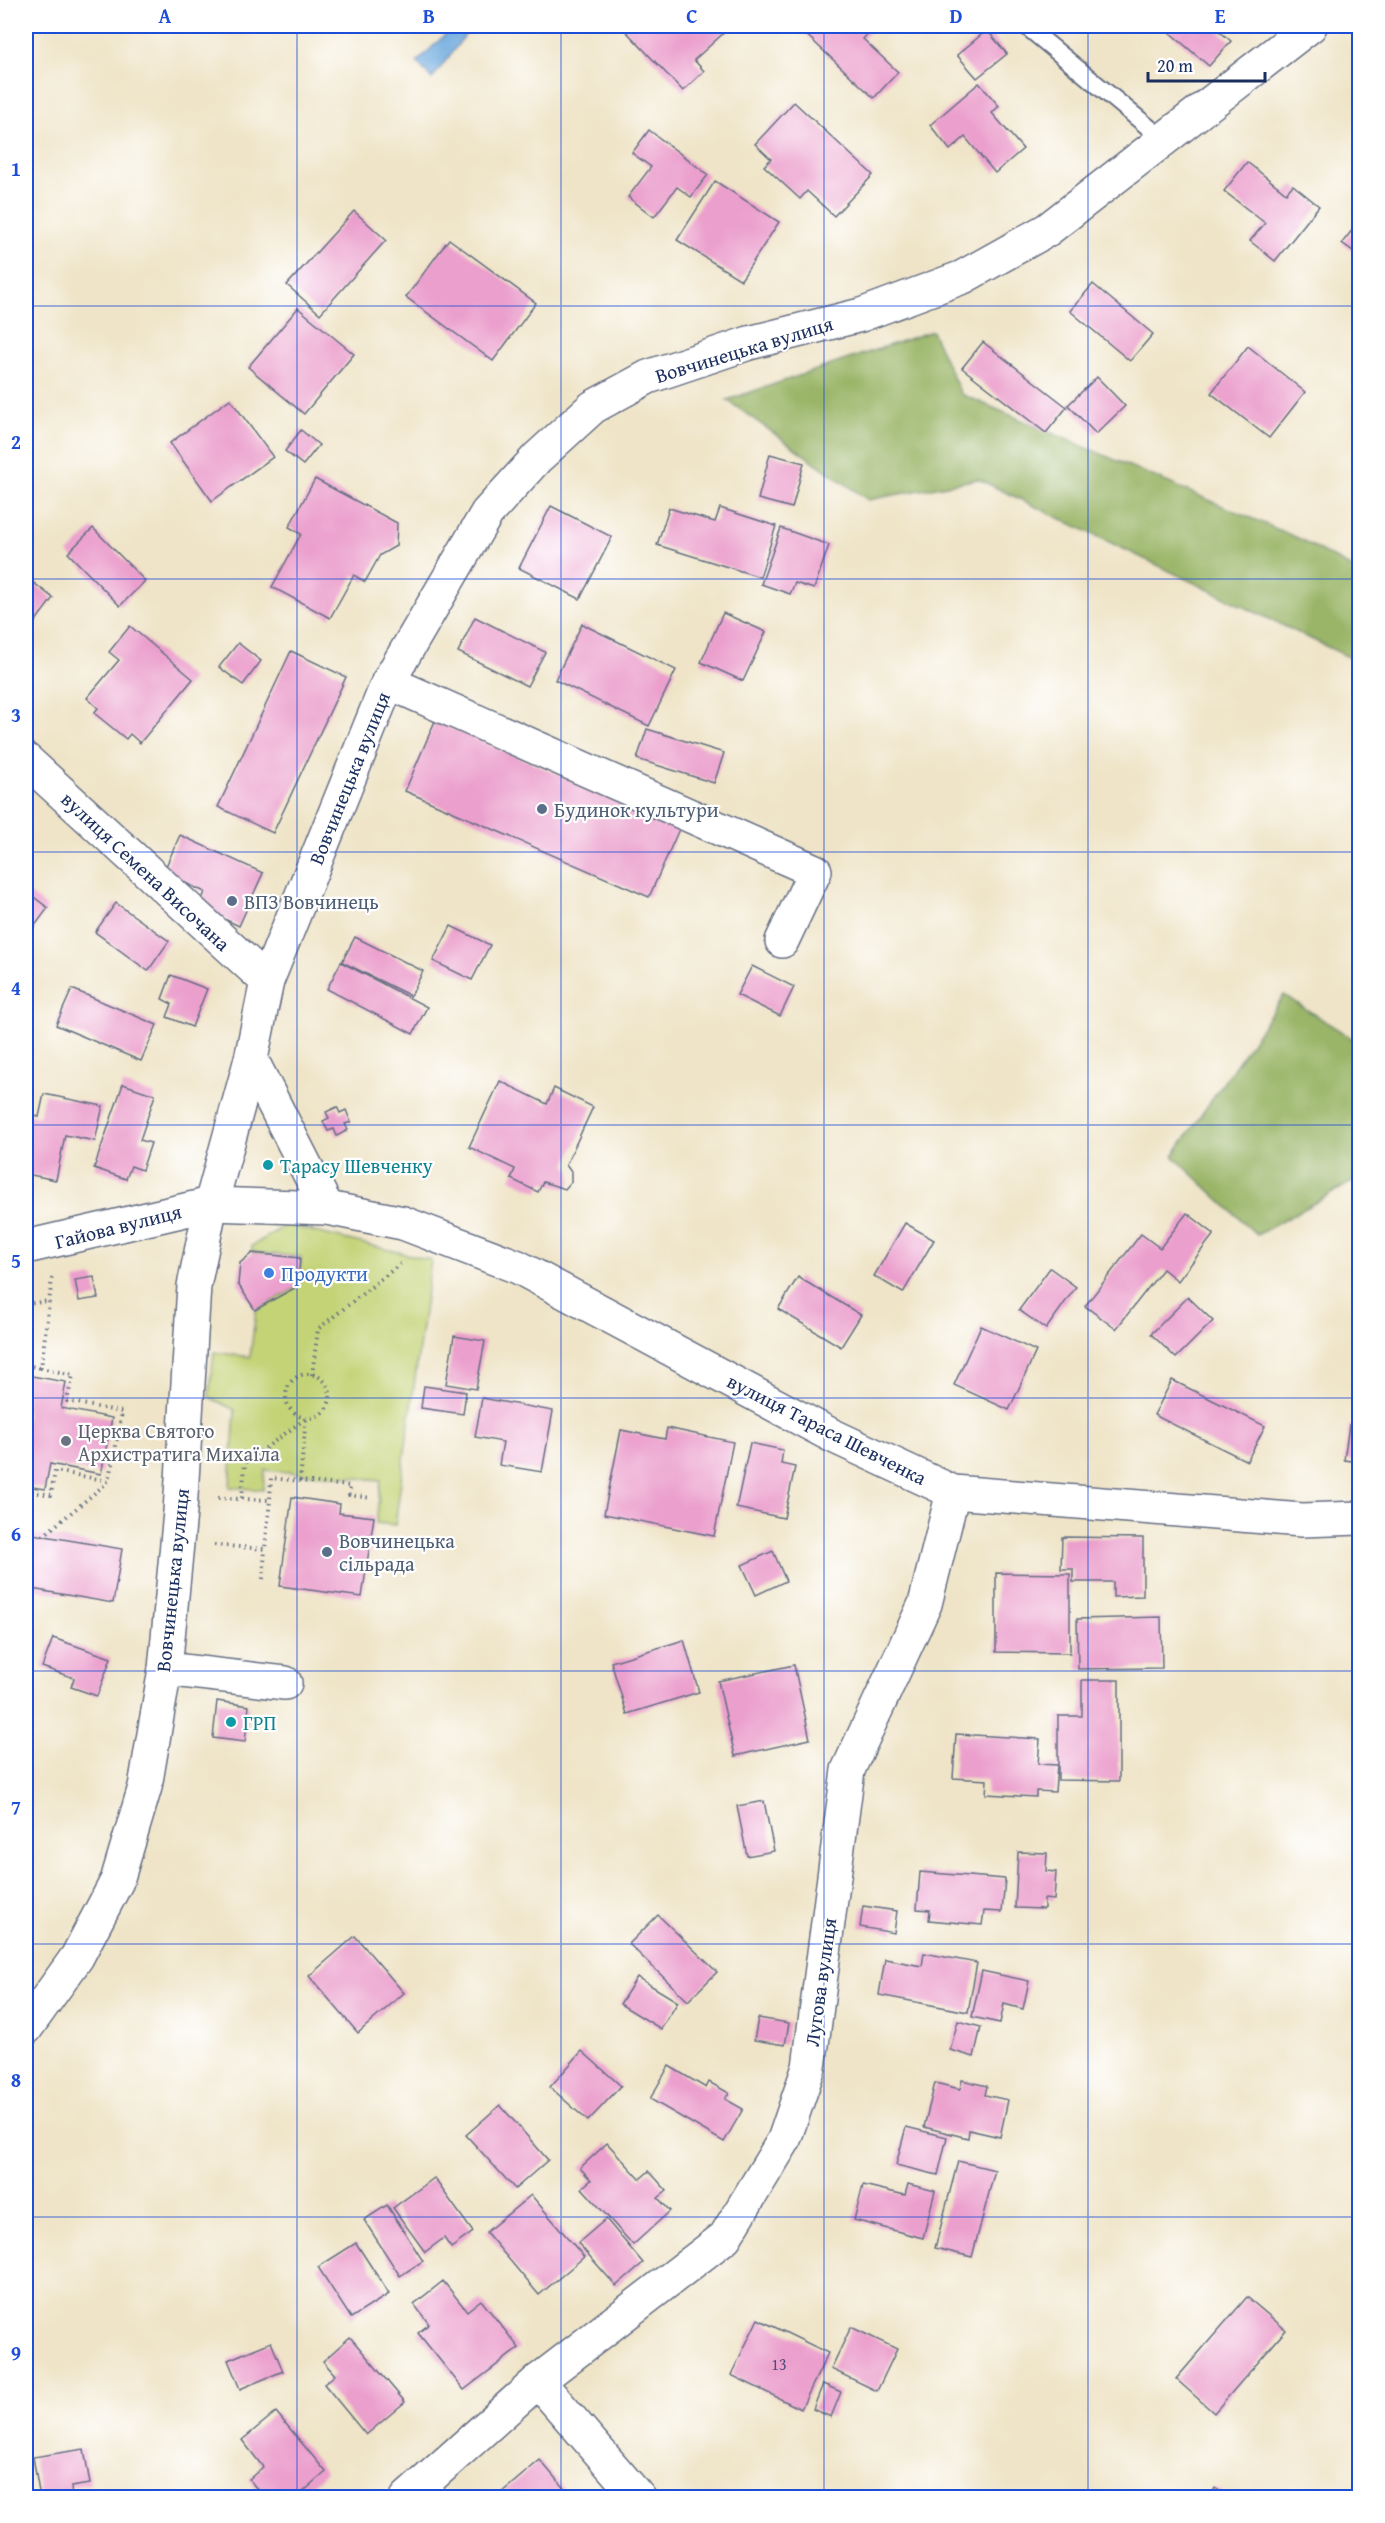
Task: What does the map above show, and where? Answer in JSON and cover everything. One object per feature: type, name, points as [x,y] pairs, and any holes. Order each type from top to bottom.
[{"type":"street","name":"Вовчинецька вулиця","points":[[26,2028],[77,1957],[117,1881],[145,1787],[165,1669],[179,1527],[194,1286],[211,1204],[251,1059],[267,981],[388,682],[488,513],[537,458],[593,407],[648,377],[749,343],[861,315],[963,277],[1047,230],[1305,27]]},
{"type":"street","points":[[388,682],[815,870],[782,941]]},
{"type":"street","name":"вулиця Семена Височана","points":[[26,760],[267,981]]},
{"type":"street","points":[[251,1059],[327,1208]]},
{"type":"street","name":"вулиця Тараса Шевченка","points":[[211,1204],[327,1208],[403,1223],[518,1267],[831,1434],[953,1492],[1302,1520],[1359,1518]]},
{"type":"street","name":"Гайова вулиця","points":[[41,1244],[211,1204]]},
{"type":"street","name":"Лугова вулиця","points":[[407,2498],[538,2380],[725,2237],[784,2140],[809,2067],[848,1770],[926,1605],[953,1492]]},
{"type":"street","points":[[165,1669],[285,1683]]},
{"type":"street","points":[[538,2380],[639,2498]]},
{"type":"lane","points":[[1026,26],[1164,140]]},
{"type":"path","points":[[312,1375],[318,1329],[436,1236]]},
{"type":"path","points":[[41,1244],[49,1301],[41,1368]]},
{"type":"path","points":[[26,1304],[49,1301]]},
{"type":"path","points":[[26,1365],[72,1375],[67,1401],[122,1412],[108,1481],[43,1536]]},
{"type":"path","points":[[242,1498],[245,1463],[306,1418],[320,1414],[329,1403],[328,1388],[324,1382],[312,1375],[298,1376],[288,1386],[286,1393],[289,1406],[306,1418]]},
{"type":"path","points":[[300,1481],[306,1418]]},
{"type":"path","points":[[115,1451],[184,1462]]},
{"type":"path","points":[[26,1491],[51,1496],[55,1471],[108,1481]]},
{"type":"path","points":[[263,1579],[271,1478],[350,1486],[349,1496],[371,1498]]},
{"type":"path","points":[[179,1527],[221,1497],[270,1500]]},
{"type":"path","points":[[179,1527],[265,1549]]},
{"type":"green space","points":[[932,331],[961,394],[1300,539],[1359,572],[1359,662],[978,479],[868,500],[727,400]]},
{"type":"green space","points":[[1284,995],[1359,1043],[1359,1178],[1257,1235],[1173,1156]]},
{"type":"green space","points":[[286,1225],[431,1260],[395,1525],[376,1523],[381,1480],[265,1470],[263,1490],[230,1487],[235,1410],[209,1397],[214,1352],[250,1357],[256,1311],[299,1286],[301,1257],[252,1252],[252,1246]]},
{"type":"water","points":[[454,26],[472,26],[432,79],[417,62]]},
{"type":"building","points":[[621,26],[723,26],[727,30],[694,60],[704,71],[683,91]]},
{"type":"building","points":[[797,26],[866,26],[871,30],[863,39],[898,72],[874,98]]},
{"type":"building","points":[[1104,26],[1118,26],[1109,32]]},
{"type":"building","points":[[1162,26],[1213,26],[1231,41],[1209,66]]},
{"type":"building","points":[[987,30],[1007,54],[977,78],[957,55]]},
{"type":"building","points":[[979,83],[999,106],[992,113],[1023,149],[995,173],[965,137],[950,150],[930,125]]},
{"type":"building","points":[[794,102],[873,175],[834,216],[807,191],[800,199],[764,166],[771,159],[755,144]]},
{"type":"building","points":[[649,130],[708,175],[691,197],[677,187],[654,217],[628,197],[651,167],[632,153]]},
{"type":"building","points":[[1247,162],[1286,193],[1293,185],[1319,206],[1275,261],[1250,241],[1265,223],[1224,191]]},
{"type":"building","points":[[715,181],[779,222],[741,280],[677,240]]},
{"type":"building","points":[[354,211],[386,240],[320,314],[287,285]]},
{"type":"building","points":[[1360,220],[1360,256],[1342,243]]},
{"type":"building","points":[[449,239],[536,303],[493,361],[406,297]]},
{"type":"building","points":[[1093,284],[1153,334],[1130,361],[1070,311]]},
{"type":"building","points":[[298,308],[354,354],[304,414],[248,367]]},
{"type":"building","points":[[983,342],[1067,407],[1046,433],[962,368]]},
{"type":"building","points":[[1248,346],[1305,392],[1269,438],[1211,393]]},
{"type":"building","points":[[1097,377],[1125,406],[1096,434],[1068,405]]},
{"type":"building","points":[[230,399],[273,457],[212,501],[170,443]]},
{"type":"building","points":[[301,430],[319,445],[303,465],[285,451]]},
{"type":"building","points":[[770,454],[804,463],[792,508],[758,499]]},
{"type":"building","points":[[315,479],[397,523],[396,546],[380,555],[365,582],[354,575],[330,618],[272,587],[301,534],[289,527]]},
{"type":"building","points":[[551,506],[612,537],[580,599],[519,568]]},
{"type":"building","points":[[669,508],[715,522],[720,508],[776,526],[760,577],[657,545]]},
{"type":"building","points":[[93,528],[145,581],[120,606],[68,553]]},
{"type":"building","points":[[781,528],[829,545],[814,589],[795,583],[790,594],[761,584]]},
{"type":"building","points":[[30,580],[53,598],[26,634],[26,587]]},
{"type":"building","points":[[723,613],[766,632],[743,681],[701,662]]},
{"type":"building","points":[[475,617],[545,652],[527,686],[458,652]]},
{"type":"building","points":[[582,624],[676,670],[649,726],[555,680]]},
{"type":"building","points":[[130,626],[193,679],[140,743],[130,734],[126,739],[94,713],[98,708],[87,698],[119,660],[109,652]]},
{"type":"building","points":[[238,643],[261,661],[243,685],[219,667]]},
{"type":"building","points":[[291,651],[346,677],[273,833],[218,807]]},
{"type":"building","name":"Будинок культури","points":[[435,721],[680,827],[649,897],[405,791]]},
{"type":"building","points":[[647,729],[724,753],[714,783],[637,759]]},
{"type":"building","points":[[180,835],[263,873],[239,926],[199,907],[205,892],[163,873]]},
{"type":"building","points":[[26,891],[48,908],[26,938]]},
{"type":"building","points":[[116,903],[169,941],[148,971],[95,932]]},
{"type":"building","points":[[451,926],[490,945],[472,980],[433,961]]},
{"type":"building","points":[[355,937],[423,971],[411,996],[342,962]]},
{"type":"building","points":[[341,962],[427,1007],[413,1034],[327,989]]},
{"type":"building","points":[[752,966],[794,987],[780,1016],[737,995]]},
{"type":"building","points":[[171,975],[207,989],[192,1027],[167,1017],[172,1004],[162,999]]},
{"type":"building","points":[[72,989],[157,1025],[141,1061],[56,1025]]},
{"type":"building","points":[[500,1081],[547,1104],[554,1088],[593,1107],[566,1165],[571,1172],[571,1182],[565,1189],[543,1182],[538,1192],[511,1179],[515,1169],[469,1147]]},
{"type":"building","points":[[123,1084],[155,1095],[140,1140],[151,1143],[142,1170],[131,1166],[126,1179],[94,1168]]},
{"type":"building","points":[[44,1094],[103,1106],[95,1141],[65,1135],[56,1180],[26,1174],[26,1114],[39,1117]]},
{"type":"building","points":[[337,1107],[340,1113],[346,1110],[351,1122],[345,1124],[348,1130],[337,1136],[334,1129],[328,1131],[323,1121],[329,1118],[326,1112]]},
{"type":"building","points":[[1187,1213],[1214,1234],[1178,1281],[1163,1269],[1116,1329],[1085,1306],[1141,1234],[1160,1248]]},
{"type":"building","points":[[905,1223],[934,1240],[903,1293],[874,1276]]},
{"type":"building","name":"Продукти","points":[[252,1253],[300,1258],[298,1286],[255,1310],[238,1284],[240,1263]]},
{"type":"building","points":[[1050,1268],[1076,1287],[1046,1329],[1019,1310]]},
{"type":"building","points":[[94,1277],[98,1298],[79,1301],[75,1280]]},
{"type":"building","points":[[798,1277],[861,1315],[841,1347],[778,1309]]},
{"type":"building","points":[[1188,1297],[1213,1321],[1176,1358],[1151,1334]]},
{"type":"building","points":[[981,1326],[1036,1351],[1009,1410],[954,1385]]},
{"type":"building","points":[[454,1336],[485,1341],[476,1389],[446,1384]]},
{"type":"building","name":"Церква Святого Архистратига Михаїла","points":[[26,1375],[66,1382],[61,1408],[112,1418],[101,1474],[50,1464],[45,1489],[26,1486]]},
{"type":"building","points":[[1172,1380],[1265,1426],[1247,1461],[1154,1415]]},
{"type":"building","points":[[424,1386],[466,1392],[463,1414],[421,1408]]},
{"type":"building","points":[[482,1398],[553,1411],[542,1472],[499,1465],[503,1442],[475,1437]]},
{"type":"building","points":[[1349,1425],[1360,1426],[1360,1462],[1344,1460]]},
{"type":"building","points":[[667,1428],[733,1442],[714,1536],[604,1514],[621,1430],[665,1439]]},
{"type":"building","points":[[750,1443],[783,1450],[781,1464],[795,1467],[784,1518],[736,1508]]},
{"type":"building","name":"Вовчинецька сільрада","points":[[292,1497],[340,1504],[339,1513],[374,1517],[362,1597],[280,1586]]},
{"type":"building","points":[[27,1533],[122,1549],[113,1603],[26,1588]]},
{"type":"building","points":[[1062,1537],[1143,1538],[1143,1596],[1113,1597],[1113,1582],[1073,1582],[1073,1569],[1061,1569]]},
{"type":"building","points":[[773,1551],[786,1581],[756,1595],[742,1565]]},
{"type":"building","points":[[996,1573],[1070,1574],[1070,1653],[996,1652]]},
{"type":"building","points":[[1161,1617],[1162,1668],[1078,1669],[1077,1619]]},
{"type":"building","points":[[53,1638],[111,1658],[97,1696],[71,1687],[74,1678],[42,1667]]},
{"type":"building","points":[[684,1640],[699,1692],[627,1714],[611,1662]]},
{"type":"building","points":[[794,1665],[810,1739],[735,1756],[718,1681]]},
{"type":"building","points":[[1082,1680],[1119,1680],[1119,1781],[1058,1780],[1058,1716],[1082,1716]]},
{"type":"building","name":"ГРП","points":[[217,1701],[249,1706],[245,1742],[213,1738]]},
{"type":"building","points":[[956,1734],[1040,1739],[1038,1764],[1057,1765],[1055,1792],[1036,1791],[1036,1797],[986,1794],[987,1780],[953,1778]]},
{"type":"building","points":[[26,1801],[32,1803],[26,1820]]},
{"type":"building","points":[[764,1801],[774,1851],[747,1856],[737,1806]]},
{"type":"building","points":[[1018,1852],[1047,1853],[1046,1871],[1056,1872],[1054,1900],[1044,1899],[1044,1909],[1015,1908]]},
{"type":"building","points":[[920,1872],[1005,1879],[1002,1912],[984,1911],[982,1925],[929,1920],[930,1910],[917,1909]]},
{"type":"building","points":[[863,1906],[897,1911],[894,1933],[860,1927]]},
{"type":"building","points":[[658,1915],[717,1972],[688,2001],[629,1944]]},
{"type":"building","points":[[355,1936],[404,1993],[358,2033],[309,1976]]},
{"type":"building","points":[[924,1953],[977,1963],[968,2012],[879,1995],[885,1959],[922,1966]]},
{"type":"building","points":[[982,1971],[1029,1981],[1023,2009],[1004,2004],[1000,2023],[972,2017]]},
{"type":"building","points":[[637,1977],[678,2002],[661,2029],[620,2004]]},
{"type":"building","points":[[758,2018],[789,2023],[785,2045],[754,2040]]},
{"type":"building","points":[[958,2021],[981,2027],[974,2057],[950,2050]]},
{"type":"building","points":[[582,2051],[621,2086],[588,2121],[550,2087]]},
{"type":"building","points":[[669,2066],[706,2088],[709,2082],[729,2093],[725,2099],[743,2109],[724,2142],[650,2099]]},
{"type":"building","points":[[962,2080],[987,2086],[985,2095],[1008,2100],[1000,2137],[969,2130],[968,2138],[924,2127],[935,2083],[960,2089]]},
{"type":"building","points":[[500,2105],[548,2160],[515,2189],[466,2135]]},
{"type":"building","points":[[906,2127],[947,2137],[938,2175],[896,2165]]},
{"type":"building","points":[[607,2143],[640,2179],[649,2171],[667,2191],[658,2198],[670,2211],[633,2245],[582,2188],[591,2180],[580,2168]]},
{"type":"building","points":[[958,2161],[995,2170],[972,2257],[935,2248]]},
{"type":"building","points":[[434,2178],[473,2232],[451,2248],[444,2238],[425,2252],[393,2208]]},
{"type":"building","points":[[908,2184],[935,2191],[923,2238],[854,2220],[863,2185],[905,2195]]},
{"type":"building","points":[[531,2195],[584,2257],[539,2295],[486,2232]]},
{"type":"building","points":[[387,2205],[423,2261],[400,2276],[364,2220]]},
{"type":"building","points":[[606,2219],[643,2263],[616,2286],[578,2243]]},
{"type":"building","points":[[356,2243],[389,2294],[351,2318],[318,2267]]},
{"type":"building","points":[[443,2281],[467,2311],[481,2300],[519,2348],[464,2390],[418,2333],[429,2324],[414,2304]]},
{"type":"building","points":[[1247,2297],[1286,2330],[1214,2413],[1176,2379]]},
{"type":"building","points":[[758,2319],[828,2353],[801,2409],[731,2375]]},
{"type":"building","points":[[851,2327],[897,2349],[877,2391],[831,2369]]},
{"type":"building","points":[[350,2337],[405,2402],[366,2435],[324,2384],[335,2375],[323,2361]]},
{"type":"building","points":[[271,2342],[283,2371],[240,2389],[228,2360]]},
{"type":"building","points":[[823,2384],[841,2392],[831,2417],[813,2409]]},
{"type":"building","points":[[276,2412],[326,2472],[296,2498],[264,2498],[249,2479],[263,2467],[242,2440]]},
{"type":"building","points":[[84,2449],[90,2484],[71,2487],[72,2498],[40,2498],[33,2457]]},
{"type":"building","points":[[540,2460],[572,2498],[495,2498]]},
{"type":"building","points":[[1215,2488],[1230,2498],[1209,2498]]},
{"type":"place","name":"Будинок культури","points":[[542,809]]},
{"type":"place","name":"ВПЗ Вовчинець","points":[[232,901]]},
{"type":"place","name":"Тарасу Шевченку","points":[[268,1165]]},
{"type":"place","name":"Продукти","points":[[269,1273]]},
{"type":"place","name":"Церква Святого Архистратига Михаїла","points":[[66,1441]]},
{"type":"place","name":"Вовчинецька сільрада","points":[[327,1552]]},
{"type":"place","name":"ГРП","points":[[231,1722]]}]
